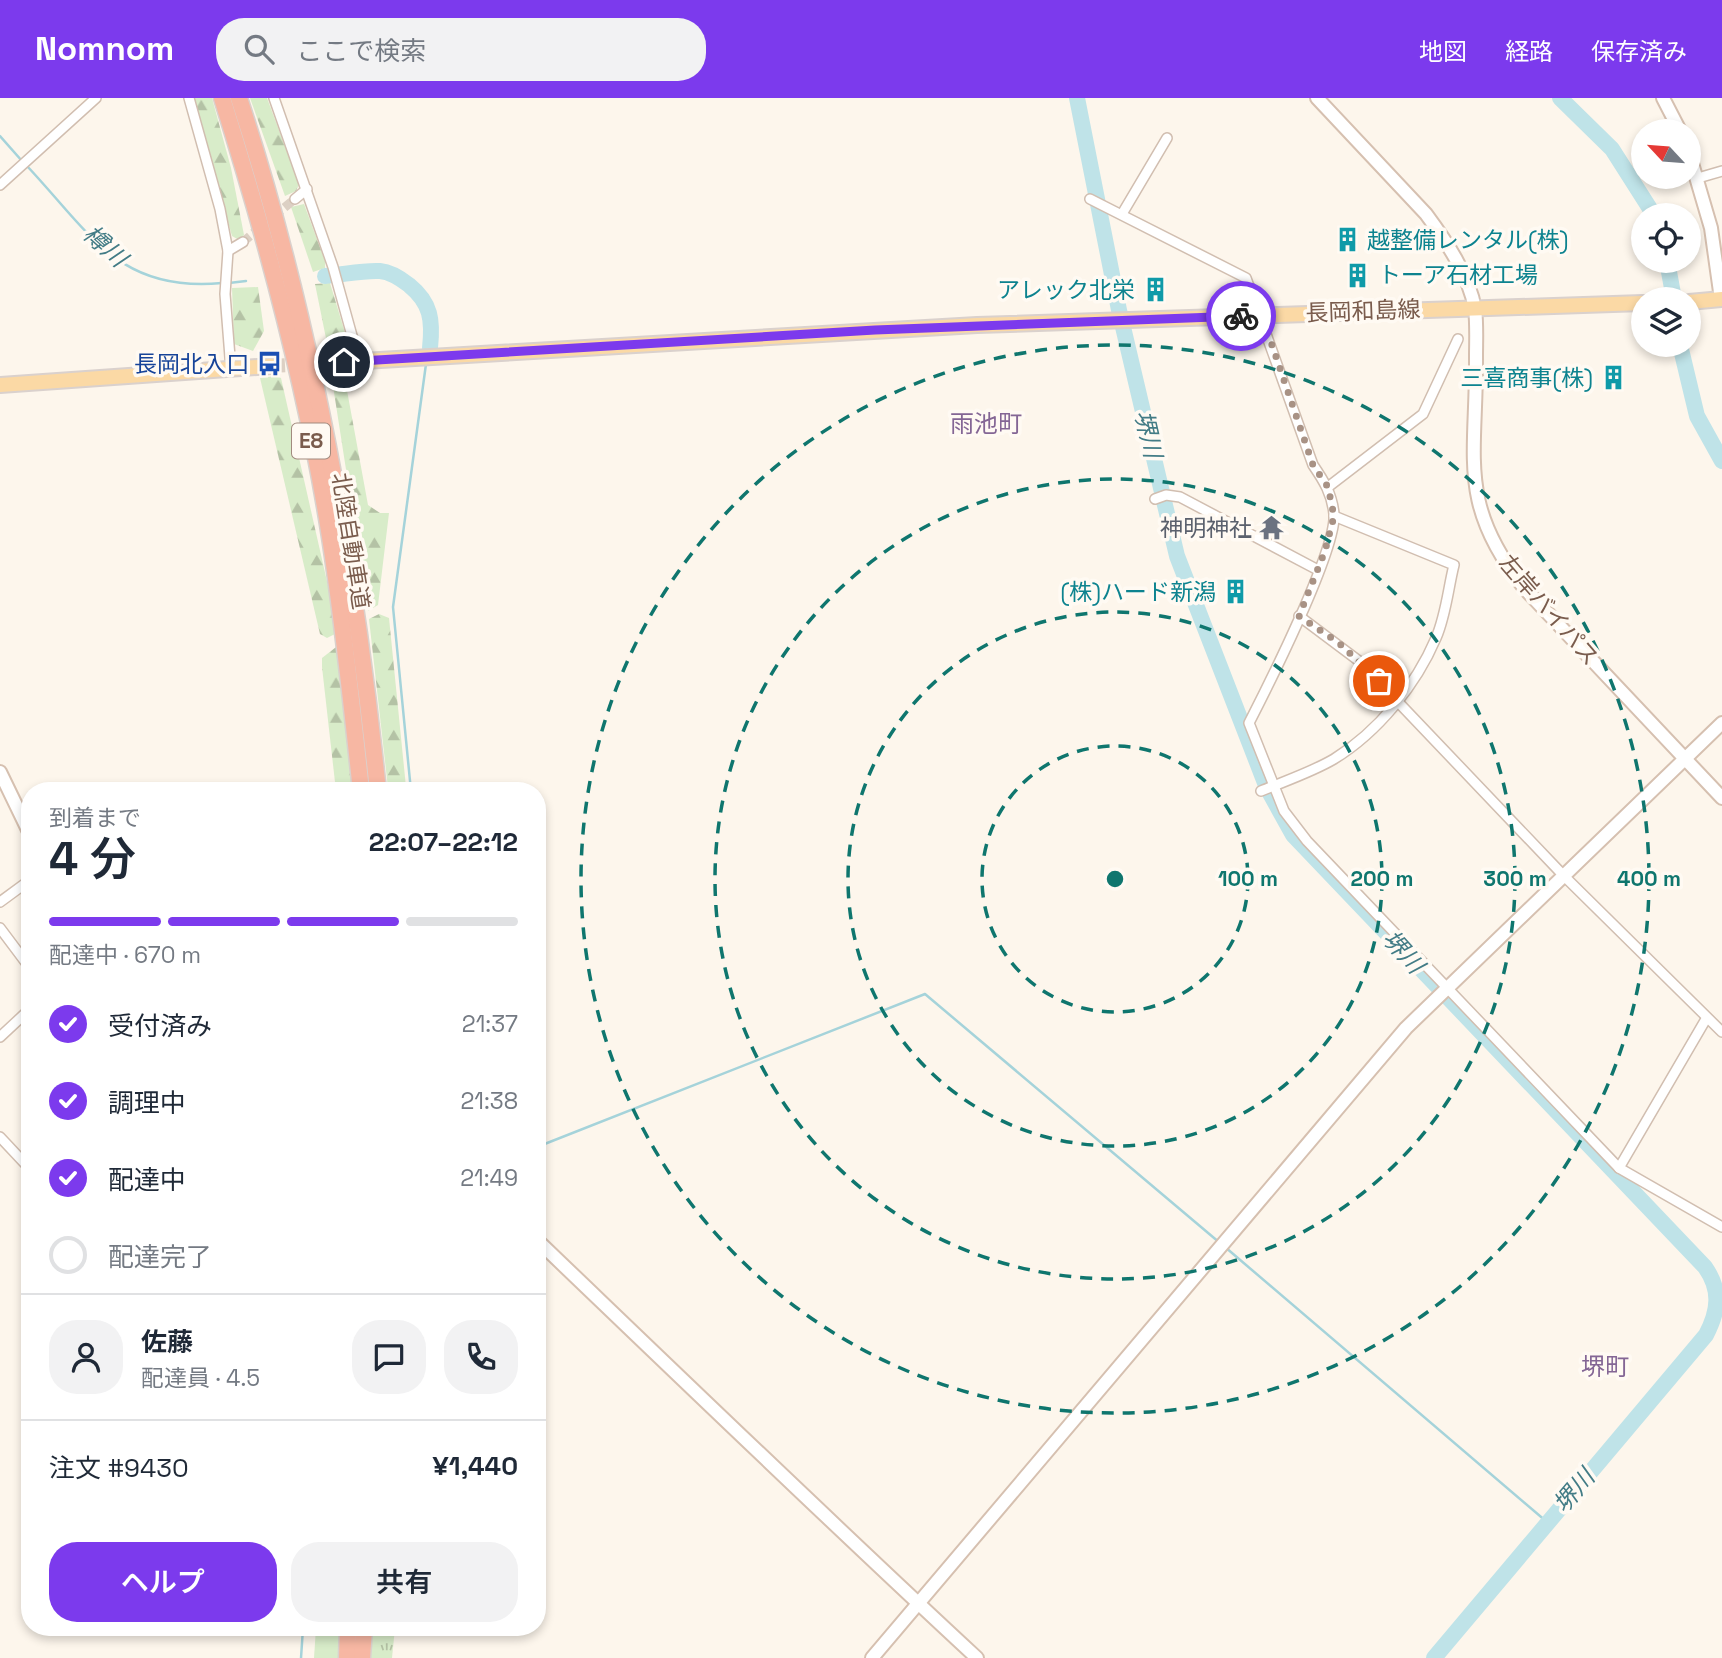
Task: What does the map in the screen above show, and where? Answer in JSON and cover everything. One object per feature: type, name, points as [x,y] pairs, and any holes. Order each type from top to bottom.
[{"type":"highway","name":"北陸自動車道","points":[[222,98],[270,263],[311,439],[330,536],[360,782]]},
{"type":"highway","name":"北陸自動車道","points":[[239,98],[287,270],[324,425],[358,622],[377,782]]},
{"type":"highway","points":[[346,1658],[347,1636]]},
{"type":"highway","points":[[362,1658],[363,1636]]},
{"type":"main road","points":[[1701,301],[1722,299]]},
{"type":"main road","name":"長岡和島線","points":[[329,363],[875,330],[1631,303]]},
{"type":"main road","points":[[0,386],[271,366]]},
{"type":"street","points":[[0,185],[96,98]]},
{"type":"street","points":[[188,98],[220,209],[228,251],[225,294],[231,370]]},
{"type":"street","points":[[274,98],[307,189],[359,362]]},
{"type":"street","name":"左岸バイパス","points":[[1317,98],[1441,234],[1466,283],[1475,308],[1473,474],[1488,532],[1525,589],[1722,798]]},
{"type":"street","points":[[1663,98],[1674,119]]},
{"type":"street","points":[[1122,214],[1167,138]]},
{"type":"street","points":[[1701,177],[1722,171]]},
{"type":"street","points":[[295,199],[307,189]]},
{"type":"street","points":[[1701,189],[1719,265],[1722,299]]},
{"type":"street","points":[[1090,199],[1241,272],[1247,278],[1313,465],[1328,487],[1334,516],[1318,570],[1250,723],[1284,811],[1298,831],[1619,1168],[1722,1227]]},
{"type":"street","points":[[228,251],[243,242]]},
{"type":"street","points":[[1328,487],[1423,414],[1458,339]]},
{"type":"street","points":[[1155,499],[1166,495],[1180,497],[1318,570]]},
{"type":"street","points":[[1261,791],[1331,761],[1349,749],[1399,700],[1436,638],[1454,565],[1334,516]]},
{"type":"street","points":[[1299,616],[1339,643],[1399,700],[1563,875],[1722,1032]]},
{"type":"street","points":[[872,1658],[1406,1027],[1722,723]]},
{"type":"street","points":[[0,772],[21,815]]},
{"type":"street","points":[[0,902],[21,887]]},
{"type":"street","points":[[0,928],[21,956]]},
{"type":"street","points":[[0,1037],[21,1017]]},
{"type":"street","points":[[1619,1168],[1706,1019]]},
{"type":"street","points":[[0,1137],[21,1159]]},
{"type":"street","points":[[546,1249],[828,1521],[920,1601],[977,1658]]},
{"type":"green space","points":[[193,98],[212,98],[231,168],[244,235],[239,240],[232,236]]},
{"type":"green space","points":[[250,98],[267,98],[299,184],[296,191],[285,196]]},
{"type":"green space","points":[[304,204],[325,261],[325,268],[313,272],[291,207]]},
{"type":"green space","points":[[330,283],[346,336],[345,355],[330,358],[315,284]]},
{"type":"green space","points":[[258,287],[264,331],[253,351],[234,344],[232,288]]},
{"type":"green space","points":[[331,373],[344,374],[368,505],[380,513],[389,513],[378,605],[368,611]]},
{"type":"green space","points":[[260,378],[281,378],[333,608],[335,634],[327,638],[320,634]]},
{"type":"green space","points":[[379,614],[389,618],[405,782],[387,782],[369,619]]},
{"type":"green space","points":[[340,644],[352,782],[335,782],[322,658]]},
{"type":"green space","points":[[315,1636],[340,1636],[339,1658],[314,1658]]},
{"type":"green space","points":[[372,1636],[394,1636],[392,1658],[371,1658]]},
{"type":"waterway","name":"堺川","points":[[1077,98],[1119,310],[1177,556],[1267,788],[1293,835],[1705,1267],[1716,1292],[1716,1309],[1706,1335],[1434,1658]]},
{"type":"waterway","points":[[1560,98],[1612,149],[1646,203]]},
{"type":"waterway","name":"樽川","points":[[0,136],[22,161]]},
{"type":"waterway","name":"樽川","points":[[27,166],[89,235],[132,268],[157,278],[187,284],[222,283]]},
{"type":"waterway","name":"樽川","points":[[325,276],[380,271],[402,280],[426,305],[431,329],[430,348]]},
{"type":"waterway","points":[[1669,273],[1672,287]]},
{"type":"waterway","name":"樽川","points":[[229,283],[246,281]]},
{"type":"waterway","points":[[1683,357],[1697,416],[1722,461]]},
{"type":"waterway","points":[[410,782],[393,607],[426,364]]},
{"type":"waterway","points":[[546,1143],[925,994],[1220,1243]]},
{"type":"waterway","points":[[1225,1247],[1547,1522]]},
{"type":"waterway","points":[[301,1658],[302,1636]]},
{"type":"tunnel","points":[[274,216],[295,199]]},
{"type":"tunnel","points":[[243,242],[263,225]]},
{"type":"tunnel","points":[[271,366],[329,363]]},
{"type":"way so far","points":[[1241,316],[1259,315],[1313,465],[1328,487],[1334,516],[1325,551],[1299,616],[1339,643],[1379,681]]},
{"type":"place","name":"越整備レンタル(株)","points":[[1347,240]]},
{"type":"place","name":"トーア石材工場","points":[[1358,275]]},
{"type":"place","name":"アレック北栄","points":[[1155,290]]},
{"type":"place","name":"長岡北入口","points":[[269,364]]},
{"type":"place","name":"三喜商事(株)","points":[[1613,378]]},
{"type":"place","name":"神明神社","points":[[1272,528]]},
{"type":"place","name":"(株)ハード新潟","points":[[1236,592]]},
{"type":"district","name":"雨池町","points":[[986,424]]},
{"type":"district","name":"堺町","points":[[1605,1367]]},
{"type":"route","points":[[344,362],[875,330],[1241,316]]}]
